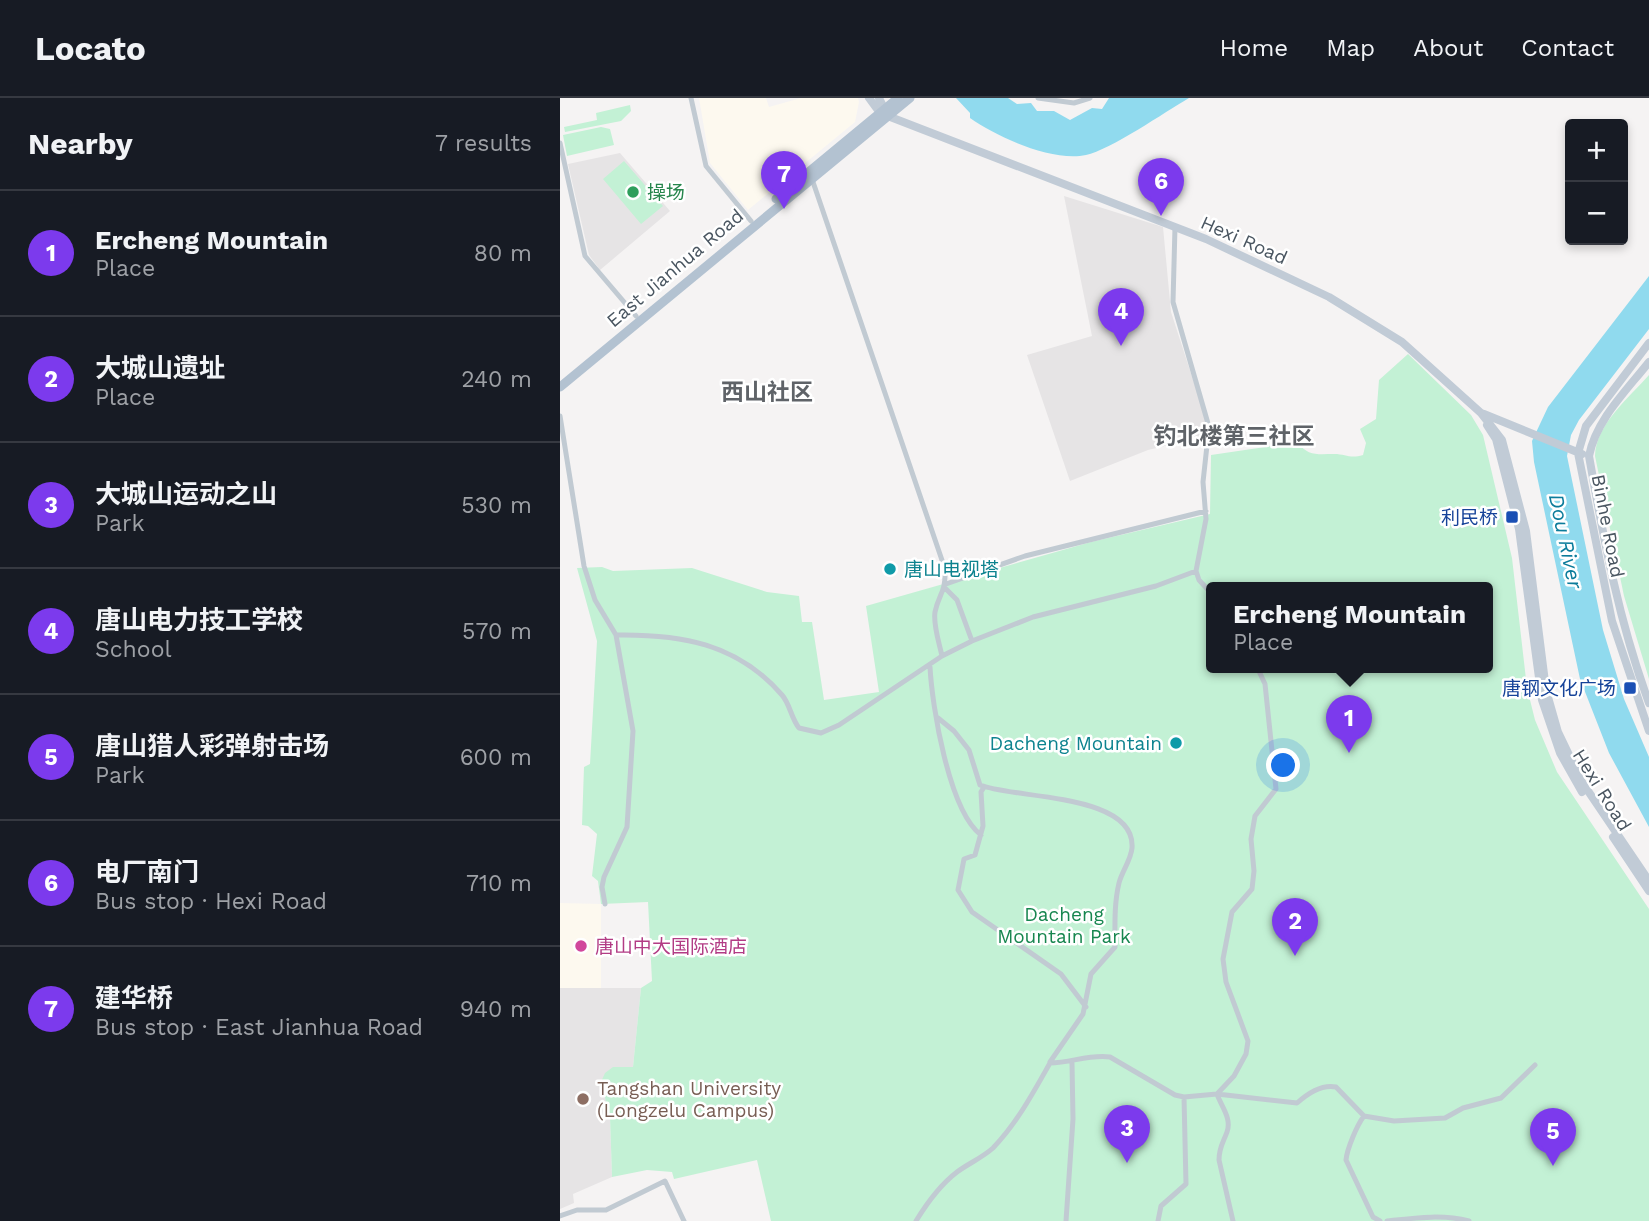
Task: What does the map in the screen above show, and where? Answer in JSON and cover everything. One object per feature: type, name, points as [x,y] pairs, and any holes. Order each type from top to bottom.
[{"type":"main road","name":"East Jianhua Road","points":[[560,387],[898,98]]},
{"type":"main road","name":"East Jianhua Road","points":[[884,112],[910,98]]},
{"type":"main road","name":"East Jianhua Road","points":[[560,379],[751,220],[812,173]]},
{"type":"street","points":[[691,98],[706,166],[751,220]]},
{"type":"street","points":[[869,98],[884,112]]},
{"type":"street","points":[[879,98],[884,112]]},
{"type":"street","points":[[1038,98],[1074,103],[1090,98]]},
{"type":"street","name":"Hexi Road","points":[[884,112],[1011,166],[1175,227],[1265,265],[1382,327],[1481,413],[1502,440],[1526,531],[1546,690],[1558,732],[1582,782],[1649,881]]},
{"type":"street","points":[[560,143],[585,256],[636,316]]},
{"type":"street","points":[[812,173],[945,569],[946,587],[936,608],[935,618],[942,656]]},
{"type":"street","points":[[1175,227],[1173,302],[1209,426],[1203,482],[1206,511],[1196,571],[1206,589]]},
{"type":"street","name":"Binhe Road","points":[[1649,344],[1586,426],[1575,452],[1612,621],[1649,731]]},
{"type":"street","name":"Binhe Road","points":[[1649,362],[1610,411],[1592,439],[1589,456],[1613,589],[1629,651],[1649,703]]},
{"type":"street","points":[[1481,413],[1589,456]]},
{"type":"street","name":"Hexi Road","points":[[1481,413],[1496,439],[1519,529],[1537,674],[1549,725],[1575,781],[1649,891]]},
{"type":"street","points":[[560,416],[584,566],[595,600],[615,635],[629,699],[633,757],[627,827],[604,877],[602,887],[605,904]]},
{"type":"street","points":[[946,587],[1024,556],[1206,511]]},
{"type":"street","points":[[615,635],[698,640],[735,656],[782,695],[799,728],[813,734],[839,725],[930,667],[942,656],[972,641],[1033,617],[1156,586],[1196,571]]},
{"type":"street","points":[[946,587],[957,600],[972,641]]},
{"type":"street","points":[[930,667],[947,772],[968,823],[981,835]]},
{"type":"street","points":[[1217,1094],[1234,1076],[1246,1054],[1248,1041],[1226,982],[1223,959],[1232,912],[1252,889],[1255,871],[1251,839],[1255,816],[1276,789],[1265,684],[1260,673]]},
{"type":"street","points":[[916,1221],[930,1199],[956,1173],[982,1158],[995,1146],[1028,1102],[1086,1007],[1091,974],[1115,947],[1116,901],[1132,847],[1125,824],[1110,813],[1083,804],[984,787],[976,782],[969,750],[954,731],[938,718]]},
{"type":"street","points":[[984,787],[981,792],[984,818],[981,835],[975,855],[964,859],[959,871],[960,895],[972,912],[1061,974],[1086,1007]]},
{"type":"street","points":[[1050,1063],[1072,1063],[1090,1056],[1110,1057],[1184,1097],[1217,1094],[1297,1104],[1308,1094],[1331,1085],[1364,1116],[1394,1121],[1445,1118],[1463,1108],[1501,1098],[1535,1065]]},
{"type":"street","points":[[1066,1221],[1073,1119],[1072,1063]]},
{"type":"street","points":[[1217,1094],[1227,1117],[1227,1132],[1219,1149],[1219,1160],[1233,1221]]},
{"type":"street","points":[[1158,1221],[1161,1206],[1186,1184],[1184,1097]]},
{"type":"street","points":[[1364,1116],[1356,1126],[1346,1160],[1373,1217],[1380,1221]]},
{"type":"street","points":[[560,1216],[577,1210],[606,1210],[667,1182],[684,1221]]},
{"type":"street","points":[[1387,1221],[1405,1217],[1420,1220],[1448,1216],[1469,1221]]},
{"type":"shaded area","points":[[699,98],[766,98],[769,107],[801,98],[858,98],[859,102],[855,122],[748,210],[710,163]]},
{"type":"shaded area","points":[[620,153],[670,211],[600,270],[589,255],[568,164]]},
{"type":"shaded area","points":[[1064,196],[1163,227],[1171,312],[1211,435],[1148,450],[1070,481],[1027,355],[1092,336]]},
{"type":"shaded area","name":"唐山中大国际酒店","points":[[560,903],[601,904],[601,989],[560,988]]},
{"type":"shaded area","name":"Tangshan University (Longzelu Campus)","points":[[560,988],[641,988],[633,1067],[602,1082],[610,1117],[612,1177],[573,1194],[574,1203],[560,1209]]},
{"type":"green space","points":[[630,105],[631,111],[621,121],[565,132],[564,127],[597,120],[596,113]]},
{"type":"green space","points":[[601,127],[610,129],[614,145],[567,156],[563,135]]},
{"type":"green space","name":"操场","points":[[624,161],[663,206],[641,224],[603,179]]},
{"type":"green space","name":"Dacheng Mountain Park","points":[[1408,354],[1471,415],[1483,435],[1512,558],[1527,688],[1535,720],[1557,772],[1649,909],[1649,1221],[771,1221],[757,1160],[674,1179],[672,1172],[647,1170],[612,1177],[610,1117],[601,1082],[605,1073],[613,1067],[633,1067],[641,988],[652,981],[648,902],[601,904],[598,881],[592,876],[597,834],[588,826],[582,825],[584,767],[590,764],[597,641],[577,568],[602,567],[613,571],[692,568],[767,592],[799,596],[802,622],[812,622],[824,700],[879,692],[866,606],[1091,542],[1210,514],[1211,455],[1298,442],[1305,450],[1314,454],[1359,456],[1363,455],[1366,443],[1360,429],[1376,419],[1379,380]]},
{"type":"green space","points":[[1649,375],[1649,679],[1624,596],[1595,456],[1597,444],[1607,422]]},
{"type":"water","points":[[956,98],[1008,98],[1017,104],[1031,103],[1037,111],[1054,111],[1070,120],[1092,108],[1102,109],[1109,98],[1189,98],[1109,146],[1086,155],[1072,156],[1041,151],[995,133],[970,118],[970,113]]},
{"type":"water","name":"Dou River","points":[[1649,276],[1649,329],[1579,420],[1571,435],[1567,456],[1603,630],[1624,699],[1649,757],[1649,827],[1609,753],[1580,679],[1534,462],[1532,441],[1548,407]]},
{"type":"place","name":"操场","points":[[633,192]]},
{"type":"place","name":"建华桥","points":[[784,209]]},
{"type":"place","name":"电厂南门","points":[[1161,216]]},
{"type":"place","name":"唐山电力技工学校","points":[[1121,346]]},
{"type":"place","name":"利民桥","points":[[1512,517]]},
{"type":"place","name":"唐山电视塔","points":[[890,569]]},
{"type":"place","name":"唐钢文化广场","points":[[1630,688]]},
{"type":"place","name":"Dacheng Mountain","points":[[1176,743]]},
{"type":"place","name":"Ercheng Mountain","points":[[1349,753]]},
{"type":"place","name":"唐山中大国际酒店","points":[[581,946]]},
{"type":"place","name":"大城山遗址","points":[[1295,956]]},
{"type":"place","name":"Tangshan University (Longzelu Campus)","points":[[583,1099]]},
{"type":"place","name":"大城山运动之山","points":[[1127,1163]]},
{"type":"place","name":"唐山猎人彩弹射击场","points":[[1553,1166]]},
{"type":"district","name":"西山社区","points":[[767,392]]},
{"type":"district","name":"钓北楼第三社区","points":[[1234,436]]}]
